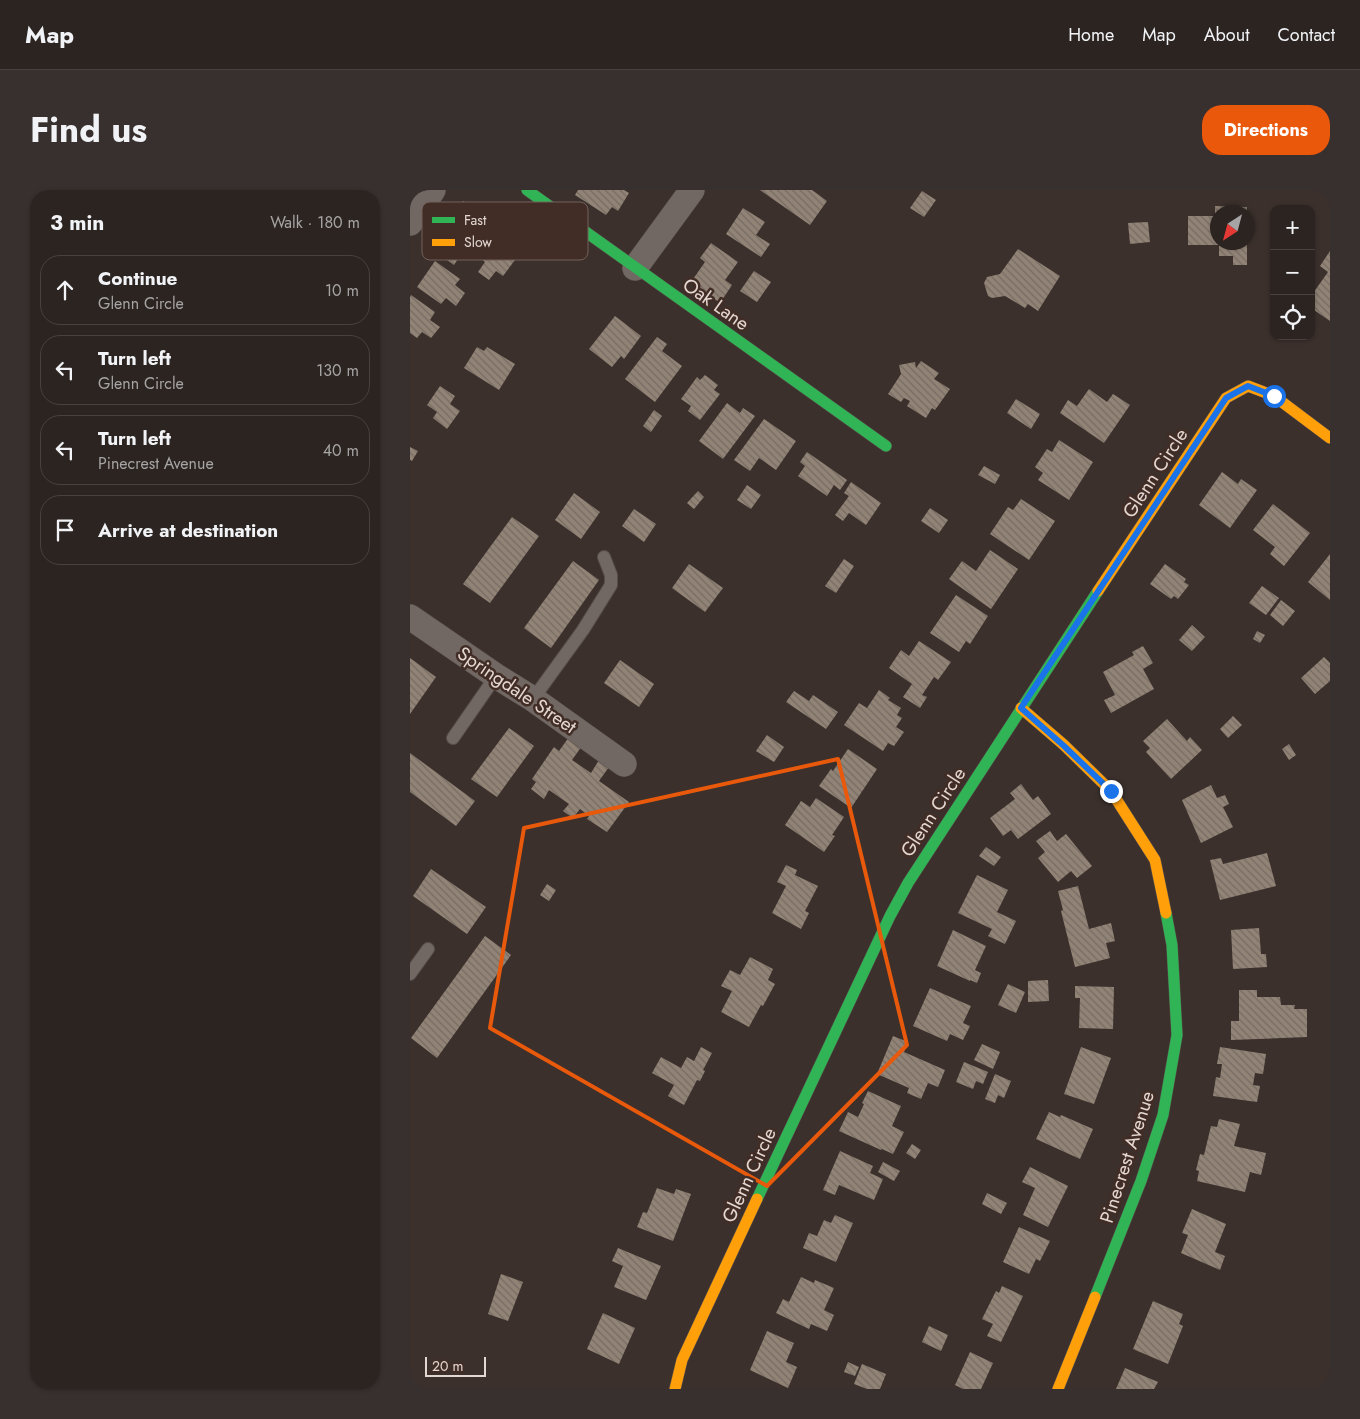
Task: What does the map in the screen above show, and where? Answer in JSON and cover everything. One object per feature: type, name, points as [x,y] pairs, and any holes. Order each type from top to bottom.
[{"type":"street","points":[[425,202],[433,190]]},
{"type":"street","name":"Oak Lane","points":[[527,190],[544,202]]},
{"type":"street","points":[[635,268],[692,190]]},
{"type":"street","points":[[410,223],[422,206]]},
{"type":"street","name":"Oak Lane","points":[[588,234],[886,446]]},
{"type":"street","name":"Glenn Circle","points":[[675,1389],[682,1360],[890,916],[908,883],[1226,398],[1248,386],[1257,389],[1274,396],[1330,438]]},
{"type":"street","name":"Springdale Street","points":[[410,617],[533,699],[624,764]]},
{"type":"street","name":"Pinecrest Avenue","points":[[1021,708],[1111,791],[1155,860],[1172,944],[1177,1035],[1163,1115],[1141,1181],[1058,1389]]},
{"type":"lane","points":[[533,699],[583,630],[611,585],[612,576],[604,557]]},
{"type":"lane","points":[[453,738],[496,676]]},
{"type":"lane","points":[[410,974],[428,949]]},
{"type":"highlighted area","points":[[838,759],[907,1045],[767,1186],[490,1028],[524,828]]},
{"type":"building","points":[[578,190],[624,190],[629,193],[618,211],[612,207],[606,215],[575,195]]},
{"type":"building","points":[[760,190],[812,190],[827,201],[810,225]]},
{"type":"building","points":[[922,191],[936,200],[924,217],[910,208]]},
{"type":"building","points":[[743,208],[765,222],[756,235],[770,244],[761,257],[726,234]]},
{"type":"building","points":[[1188,216],[1210,216],[1210,245],[1188,245]]},
{"type":"building","points":[[1148,222],[1150,242],[1130,244],[1128,223]]},
{"type":"building","points":[[711,243],[738,262],[725,280],[732,285],[720,303],[691,282],[705,262],[700,258]]},
{"type":"building","points":[[1018,249],[1060,276],[1038,311],[1028,304],[1025,308],[1005,296],[992,298],[988,296],[984,283],[987,277],[1000,274]]},
{"type":"building","points":[[1219,250],[1247,250],[1247,265],[1233,265],[1233,256],[1219,256]]},
{"type":"building","points":[[1330,251],[1330,321],[1315,311],[1315,290],[1328,272],[1320,266]]},
{"type":"building","points":[[447,260],[457,260],[454,265]]},
{"type":"building","points":[[482,260],[515,260],[503,276],[496,271],[489,280],[478,272],[485,262]]},
{"type":"building","points":[[435,261],[460,279],[455,285],[465,293],[456,306],[446,298],[441,304],[417,287]]},
{"type":"building","points":[[754,271],[771,282],[757,302],[740,291]]},
{"type":"building","points":[[411,295],[435,312],[430,320],[440,327],[431,338],[422,332],[417,338],[410,333]]},
{"type":"building","points":[[615,316],[641,336],[624,359],[621,356],[612,367],[589,349]]},
{"type":"building","points":[[657,337],[667,344],[662,351],[682,366],[655,402],[625,379]]},
{"type":"building","points":[[477,347],[484,351],[487,347],[515,364],[499,390],[464,368]]},
{"type":"building","points":[[921,361],[939,373],[934,379],[950,389],[935,410],[932,408],[926,418],[907,406],[910,401],[904,398],[901,402],[888,394],[901,374],[899,365],[915,362],[916,368]]},
{"type":"building","points":[[705,375],[718,385],[714,390],[720,394],[700,420],[688,411],[691,406],[681,399],[697,377],[700,380]]},
{"type":"building","points":[[440,386],[455,396],[450,404],[460,411],[447,429],[433,418],[437,412],[427,405]]},
{"type":"building","points":[[1089,389],[1107,402],[1113,394],[1130,405],[1104,443],[1060,413],[1068,400],[1077,406]]},
{"type":"building","points":[[1016,399],[1040,414],[1031,429],[1007,413]]},
{"type":"building","points":[[727,403],[740,413],[743,408],[755,416],[723,459],[699,441]]},
{"type":"building","points":[[654,410],[662,416],[651,432],[643,426]]},
{"type":"building","points":[[764,419],[796,441],[776,470],[759,458],[750,471],[734,460]]},
{"type":"building","points":[[1059,440],[1093,462],[1069,500],[1038,480],[1043,473],[1035,467],[1047,449],[1052,452]]},
{"type":"building","points":[[410,447],[418,451],[412,461],[410,460]]},
{"type":"building","points":[[807,452],[847,480],[840,490],[834,485],[827,496],[798,476],[805,466],[800,462]]},
{"type":"building","points":[[984,466],[1000,475],[995,484],[978,475]]},
{"type":"building","points":[[1222,472],[1238,484],[1241,479],[1257,490],[1230,528],[1199,505]]},
{"type":"building","points":[[851,482],[881,503],[866,525],[849,513],[843,521],[835,515],[849,496],[844,493]]},
{"type":"building","points":[[747,485],[761,495],[751,509],[737,500]]},
{"type":"building","points":[[698,491],[704,497],[694,509],[687,503]]},
{"type":"building","points":[[574,493],[600,512],[581,539],[555,520]]},
{"type":"building","points":[[1021,499],[1055,521],[1029,560],[990,534],[1008,507],[1013,510]]},
{"type":"building","points":[[1273,504],[1310,533],[1284,566],[1270,554],[1275,547],[1253,530]]},
{"type":"building","points":[[930,508],[948,520],[939,533],[921,521]]},
{"type":"building","points":[[634,509],[656,524],[644,542],[622,526]]},
{"type":"building","points":[[512,517],[539,536],[490,603],[463,584]]},
{"type":"building","points":[[990,550],[1018,569],[991,609],[949,579],[962,561],[976,571]]},
{"type":"building","points":[[1330,554],[1330,600],[1308,582]]},
{"type":"building","points":[[844,559],[854,566],[836,593],[825,586]]},
{"type":"building","points":[[573,561],[599,580],[551,648],[524,628]]},
{"type":"building","points":[[689,564],[723,588],[705,612],[672,588]]},
{"type":"building","points":[[1165,564],[1186,579],[1184,582],[1189,585],[1178,599],[1174,596],[1171,599],[1150,584]]},
{"type":"building","points":[[1262,586],[1279,598],[1266,615],[1249,603]]},
{"type":"building","points":[[956,595],[988,616],[970,644],[966,641],[959,652],[930,633]]},
{"type":"building","points":[[1281,600],[1295,611],[1283,626],[1270,615]]},
{"type":"building","points":[[1192,625],[1205,637],[1192,651],[1179,640]]},
{"type":"building","points":[[1257,631],[1265,635],[1260,643],[1253,639]]},
{"type":"building","points":[[919,641],[951,662],[938,680],[934,677],[922,695],[927,697],[920,708],[903,697],[912,684],[889,668],[901,650],[909,656]]},
{"type":"building","points":[[1143,646],[1153,663],[1143,669],[1154,689],[1111,713],[1104,700],[1115,695],[1103,672],[1134,655],[1132,652]]},
{"type":"building","points":[[1324,657],[1330,663],[1330,681],[1315,694],[1301,678]]},
{"type":"building","points":[[410,658],[436,677],[410,714]]},
{"type":"building","points":[[620,660],[654,684],[639,707],[604,683]]},
{"type":"building","points":[[879,690],[890,698],[888,700],[901,708],[897,715],[902,718],[896,727],[904,732],[894,746],[888,743],[883,751],[844,725],[859,703],[867,708]]},
{"type":"building","points":[[794,691],[809,701],[813,695],[838,712],[826,729],[786,702]]},
{"type":"building","points":[[1233,716],[1242,725],[1228,738],[1220,729]]},
{"type":"building","points":[[1167,719],[1187,741],[1190,737],[1202,750],[1171,779],[1146,752],[1150,748],[1143,741]]},
{"type":"building","points":[[509,728],[534,746],[497,797],[471,779]]},
{"type":"building","points":[[767,735],[784,747],[774,762],[756,751]]},
{"type":"building","points":[[569,737],[582,746],[572,760],[591,773],[599,760],[609,767],[599,781],[629,802],[607,832],[587,819],[589,816],[580,809],[573,818],[563,811],[569,804],[549,790],[544,799],[531,789],[536,782],[532,779],[554,747],[559,751]]},
{"type":"building","points":[[1289,744],[1296,755],[1289,760],[1282,749]]},
{"type":"building","points":[[848,749],[877,769],[851,808],[819,786],[831,769],[833,771]]},
{"type":"building","points":[[410,753],[475,801],[456,826],[410,792]]},
{"type":"building","points":[[1021,784],[1033,800],[1038,796],[1051,814],[1018,839],[1011,830],[1003,836],[990,818],[1015,799],[1010,793]]},
{"type":"building","points":[[1211,785],[1217,798],[1225,795],[1229,804],[1223,807],[1233,827],[1201,843],[1182,800]]},
{"type":"building","points":[[816,798],[844,817],[832,835],[835,836],[824,852],[785,825],[801,801],[810,807]]},
{"type":"building","points":[[1050,831],[1057,841],[1066,834],[1092,866],[1077,878],[1071,871],[1058,882],[1038,858],[1045,852],[1036,841]]},
{"type":"building","points":[[986,847],[1001,857],[994,866],[979,856]]},
{"type":"building","points":[[1267,853],[1276,886],[1220,900],[1210,860],[1221,858],[1223,864]]},
{"type":"building","points":[[786,865],[797,870],[795,875],[818,886],[805,911],[809,913],[801,929],[772,913],[786,886],[777,882]]},
{"type":"building","points":[[431,869],[486,907],[467,934],[413,896]]},
{"type":"building","points":[[977,875],[1008,890],[997,912],[1016,921],[1005,944],[988,936],[992,929],[958,913]]},
{"type":"building","points":[[547,884],[556,890],[549,901],[540,895]]},
{"type":"building","points":[[1078,886],[1089,929],[1111,923],[1115,941],[1106,943],[1110,958],[1075,967],[1058,891]]},
{"type":"building","points":[[1259,928],[1261,954],[1266,954],[1267,967],[1233,969],[1231,930]]},
{"type":"building","points":[[953,930],[986,946],[975,970],[981,973],[977,983],[937,966]]},
{"type":"building","points":[[485,936],[511,955],[437,1058],[411,1038]]},
{"type":"building","points":[[750,957],[773,969],[768,980],[775,984],[749,1027],[721,1012],[732,991],[721,986],[730,970],[740,975]]},
{"type":"building","points":[[1048,980],[1049,1001],[1028,1002],[1028,981]]},
{"type":"building","points":[[1008,984],[1025,992],[1016,1013],[998,1005]]},
{"type":"building","points":[[1075,986],[1114,987],[1113,1029],[1079,1028],[1080,998],[1075,998]]},
{"type":"building","points":[[930,988],[971,1006],[963,1023],[970,1026],[963,1040],[950,1034],[947,1041],[913,1026]]},
{"type":"building","points":[[1239,990],[1257,990],[1257,997],[1280,997],[1281,1005],[1295,1005],[1294,1009],[1307,1009],[1307,1037],[1231,1040],[1231,1021],[1239,1021]]},
{"type":"building","points":[[893,1036],[908,1042],[904,1052],[945,1070],[938,1087],[928,1083],[921,1099],[907,1093],[909,1088],[877,1074]]},
{"type":"building","points":[[982,1044],[1000,1052],[993,1069],[974,1060]]},
{"type":"building","points":[[701,1047],[712,1053],[703,1070],[705,1071],[700,1081],[697,1080],[684,1105],[668,1096],[674,1085],[652,1073],[661,1057],[681,1068],[687,1057],[694,1061]]},
{"type":"building","points":[[1081,1047],[1111,1058],[1094,1104],[1064,1094]]},
{"type":"building","points":[[1220,1047],[1266,1054],[1263,1074],[1255,1073],[1253,1085],[1260,1086],[1257,1102],[1213,1096],[1216,1077],[1220,1078],[1222,1064],[1217,1064]]},
{"type":"building","points":[[964,1062],[988,1072],[983,1084],[976,1081],[973,1089],[956,1082]]},
{"type":"building","points":[[995,1074],[1011,1081],[1004,1098],[998,1095],[995,1103],[985,1099]]},
{"type":"building","points":[[868,1091],[901,1106],[892,1126],[904,1132],[893,1154],[839,1131],[848,1112],[858,1117]]},
{"type":"building","points":[[1049,1112],[1060,1117],[1061,1115],[1093,1129],[1080,1159],[1036,1139]]},
{"type":"building","points":[[1219,1119],[1240,1124],[1234,1146],[1266,1153],[1261,1175],[1250,1172],[1245,1192],[1197,1181],[1199,1171],[1196,1170],[1200,1154],[1204,1155],[1211,1126],[1217,1127]]},
{"type":"building","points":[[912,1144],[921,1150],[915,1159],[906,1153]]},
{"type":"building","points":[[840,1151],[873,1166],[870,1173],[883,1179],[874,1200],[839,1185],[835,1195],[823,1190]]},
{"type":"building","points":[[883,1162],[900,1171],[894,1181],[878,1172]]},
{"type":"building","points":[[1030,1167],[1068,1186],[1048,1227],[1023,1215],[1035,1188],[1022,1182]]},
{"type":"building","points":[[657,1188],[674,1194],[676,1189],[691,1194],[673,1241],[637,1227],[643,1212],[647,1213]]},
{"type":"building","points":[[987,1193],[1007,1203],[1001,1214],[982,1204]]},
{"type":"building","points":[[1192,1209],[1226,1224],[1215,1252],[1225,1256],[1220,1270],[1181,1253],[1188,1235],[1182,1233]]},
{"type":"building","points":[[835,1215],[853,1223],[836,1262],[803,1248],[809,1233],[817,1236],[824,1220],[831,1223]]},
{"type":"building","points":[[1019,1227],[1050,1241],[1040,1261],[1036,1259],[1029,1274],[1003,1262]]},
{"type":"building","points":[[618,1248],[661,1266],[646,1300],[614,1287],[623,1266],[612,1261]]},
{"type":"building","points":[[501,1274],[523,1282],[508,1321],[488,1314]]},
{"type":"building","points":[[801,1277],[814,1283],[815,1280],[834,1288],[824,1310],[834,1315],[827,1331],[811,1324],[809,1329],[776,1313],[783,1299],[789,1302]]},
{"type":"building","points":[[1002,1286],[1023,1296],[1001,1342],[987,1336],[993,1324],[982,1319],[996,1291],[999,1293]]},
{"type":"building","points":[[1153,1301],[1183,1314],[1179,1324],[1183,1326],[1168,1364],[1133,1349]]},
{"type":"building","points":[[603,1313],[635,1328],[619,1364],[587,1349]]},
{"type":"building","points":[[929,1326],[948,1335],[941,1351],[922,1342]]},
{"type":"building","points":[[767,1331],[794,1343],[786,1362],[797,1367],[788,1388],[750,1370]]},
{"type":"building","points":[[970,1352],[993,1363],[981,1389],[963,1389],[955,1385]]},
{"type":"building","points":[[848,1362],[859,1367],[855,1376],[844,1372]]},
{"type":"building","points":[[862,1364],[886,1374],[880,1389],[867,1389],[854,1384]]},
{"type":"building","points":[[1125,1368],[1158,1382],[1154,1389],[1116,1389]]},
{"type":"traffic: fast","points":[[527,190],[544,202]]},
{"type":"traffic: fast","points":[[588,233],[886,446]]},
{"type":"traffic: fast","points":[[757,1199],[890,916],[908,883],[1098,591]]},
{"type":"traffic: fast","points":[[1095,1297],[1141,1181],[1163,1115],[1177,1035],[1172,945],[1166,913]]},
{"type":"traffic: slow","points":[[1098,591],[1226,398],[1248,386],[1274,396],[1330,438]]},
{"type":"traffic: slow","points":[[1021,708],[1064,745],[1111,791],[1155,860],[1166,913]]},
{"type":"traffic: slow","points":[[675,1389],[682,1360],[757,1199]]},
{"type":"traffic: slow","points":[[1058,1389],[1095,1297]]},
{"type":"route","points":[[1111,791],[1021,708],[1226,398],[1248,386],[1274,396]]}]
